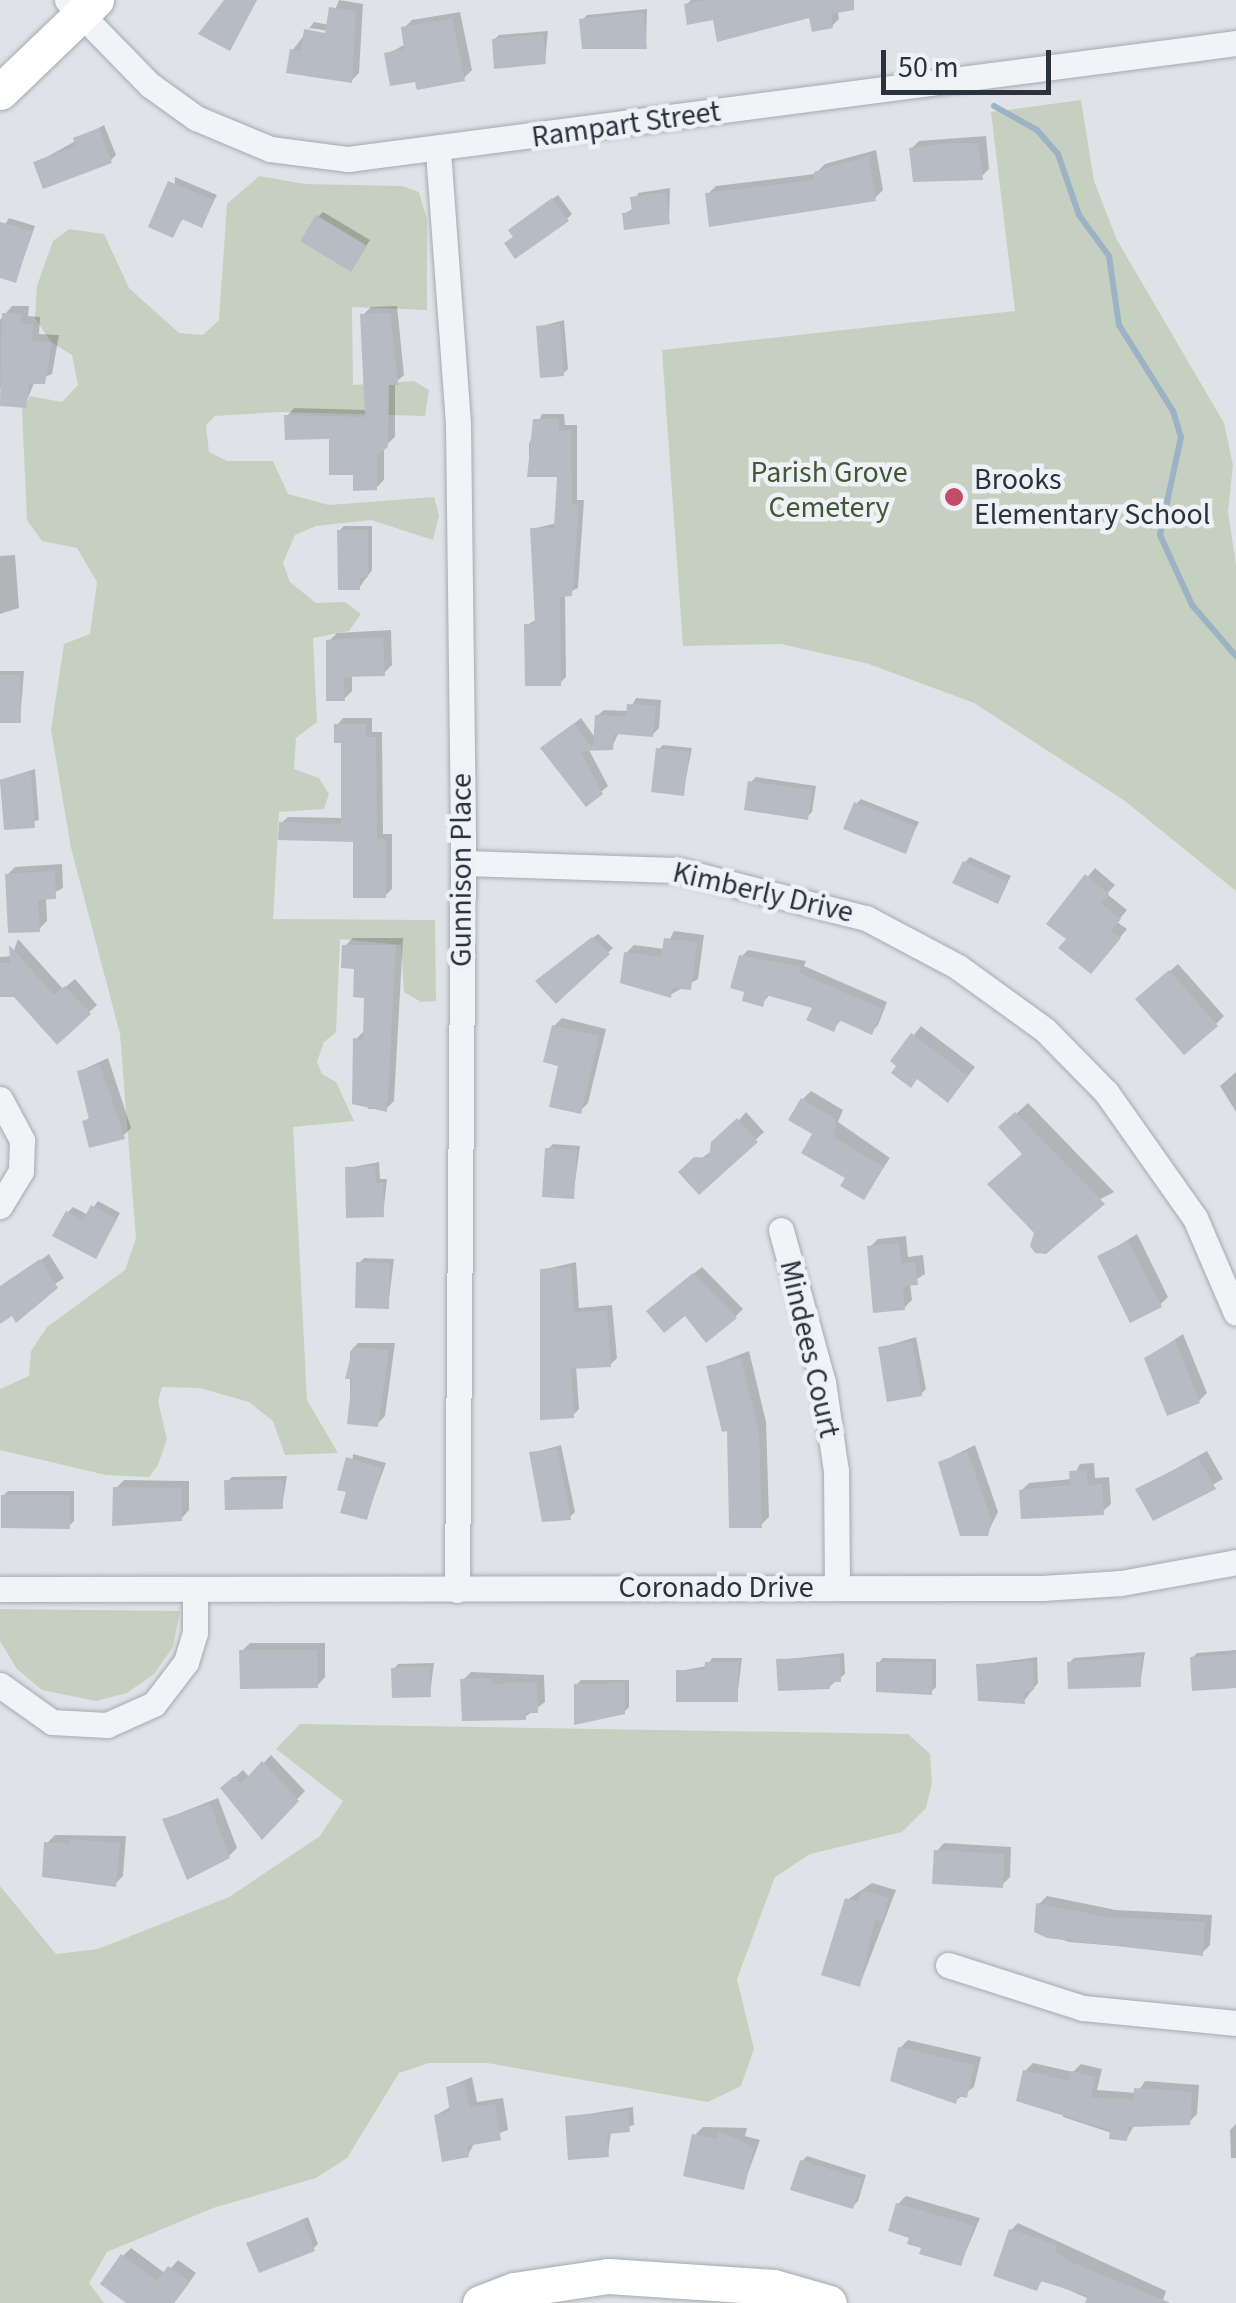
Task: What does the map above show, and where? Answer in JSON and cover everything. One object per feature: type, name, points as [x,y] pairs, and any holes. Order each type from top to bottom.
[{"type":"main road","points":[[0,92],[81,5]]},
{"type":"main road","points":[[480,2303],[514,2290],[617,2276],[774,2288],[829,2303]]},
{"type":"street","name":"Rampart Street","points":[[81,5],[171,102],[236,138],[300,156],[348,159],[438,151],[1236,43]]},
{"type":"street","name":"Gunnison Place","points":[[438,151],[458,424],[463,863],[457,1590]]},
{"type":"street","name":"Kimberly Drive","points":[[463,863],[678,870],[866,918],[958,968],[1045,1030],[1106,1092],[1195,1218],[1236,1313]]},
{"type":"street","points":[[0,1098],[22,1140],[21,1171],[0,1206]]},
{"type":"street","name":"Mindees Court","points":[[781,1230],[823,1382],[836,1471],[837,1588]]},
{"type":"street","name":"Coronado Drive","points":[[0,1589],[837,1588],[1121,1583],[1236,1562]]},
{"type":"street","points":[[0,1685],[52,1722],[107,1725],[154,1704],[186,1662],[195,1633],[195,1591]]},
{"type":"street","points":[[948,1965],[1083,2008],[1236,2023]]},
{"type":"green space","name":"Brooks Elementary School","points":[[1081,100],[1094,181],[1117,240],[1224,423],[1233,465],[1228,512],[1236,565],[1236,891],[1125,801],[974,703],[869,664],[781,644],[683,646],[662,350],[1015,311],[991,112]]},
{"type":"green space","points":[[259,176],[305,184],[402,186],[419,192],[427,220],[427,310],[352,307],[353,385],[414,381],[429,390],[425,416],[280,412],[215,416],[206,425],[209,452],[227,461],[273,461],[288,494],[329,505],[434,497],[439,515],[433,540],[371,520],[316,526],[295,535],[283,563],[290,582],[316,603],[345,602],[361,614],[349,631],[313,638],[317,722],[296,738],[294,769],[319,778],[329,794],[324,809],[279,812],[273,919],[435,920],[436,1001],[421,1002],[404,992],[401,945],[340,939],[336,1032],[324,1042],[317,1062],[322,1074],[336,1082],[354,1121],[293,1127],[307,1400],[338,1453],[285,1455],[273,1421],[249,1402],[200,1388],[162,1387],[158,1401],[167,1439],[158,1465],[149,1477],[106,1475],[0,1450],[0,1389],[29,1376],[31,1351],[47,1327],[125,1270],[136,1239],[120,1034],[71,848],[51,730],[64,644],[90,634],[97,582],[77,548],[42,541],[27,520],[22,410],[30,396],[62,402],[78,385],[72,355],[51,342],[35,318],[37,286],[53,241],[69,229],[104,234],[129,288],[179,333],[203,335],[219,320],[227,204]]},
{"type":"green space","points":[[0,1609],[180,1611],[173,1647],[154,1674],[127,1693],[96,1701],[42,1690],[17,1669],[0,1641]]},
{"type":"green space","points":[[300,1724],[908,1734],[930,1754],[932,1783],[926,1808],[902,1832],[810,1854],[775,1877],[737,1979],[754,2049],[741,2086],[708,2102],[487,2063],[429,2063],[399,2073],[347,2158],[316,2178],[213,2208],[107,2252],[89,2283],[104,2303],[0,2303],[0,1886],[56,1954],[98,1949],[229,1897],[320,1836],[343,1801],[276,1749]]},
{"type":"building","points":[[224,0],[257,0],[230,51],[198,34]]},
{"type":"building","points":[[705,0],[854,0],[854,10],[831,14],[833,28],[812,32],[809,18],[717,42],[713,20],[687,25],[684,4]]},
{"type":"building","points":[[329,7],[356,11],[352,83],[286,73],[290,49],[301,51],[304,29],[325,33]]},
{"type":"building","points":[[643,12],[647,49],[582,49],[579,19]]},
{"type":"building","points":[[452,18],[465,81],[417,90],[415,82],[390,86],[384,53],[404,49],[401,27]]},
{"type":"building","points":[[543,34],[546,64],[494,69],[492,39]]},
{"type":"building","points":[[99,128],[112,163],[43,189],[33,162],[76,146],[73,138]]},
{"type":"building","points":[[978,143],[983,180],[913,182],[909,148]]},
{"type":"building","points":[[869,156],[876,201],[709,227],[705,193],[814,180],[814,172]]},
{"type":"building","points":[[168,181],[214,200],[202,228],[182,219],[173,238],[148,227]]},
{"type":"building","points":[[666,192],[670,224],[624,230],[622,213],[632,212],[630,197]]},
{"type":"building","points":[[552,198],[569,221],[515,259],[504,243],[513,237],[508,230]]},
{"type":"building","points":[[316,215],[367,246],[351,272],[300,241]]},
{"type":"building","points":[[0,222],[32,231],[16,283],[0,278]]},
{"type":"building","points":[[2,313],[22,314],[21,323],[33,324],[32,341],[52,342],[45,384],[29,384],[26,408],[0,406]]},
{"type":"building","points":[[390,313],[398,385],[389,385],[388,447],[377,455],[377,490],[353,491],[353,475],[329,475],[329,439],[285,440],[284,415],[365,417],[360,314]]},
{"type":"building","points":[[560,324],[564,376],[540,378],[536,326]]},
{"type":"building","points":[[533,419],[559,419],[559,431],[571,430],[572,505],[579,505],[572,596],[560,597],[561,686],[525,686],[524,624],[535,624],[530,528],[554,528],[557,477],[527,477]]},
{"type":"building","points":[[337,530],[368,530],[368,577],[360,578],[360,590],[338,590]]},
{"type":"building","points":[[383,637],[385,676],[344,677],[345,701],[326,701],[326,640]]},
{"type":"building","points":[[0,675],[20,675],[21,723],[0,723]]},
{"type":"building","points":[[627,704],[656,706],[653,737],[614,734],[613,750],[580,751],[603,794],[586,807],[540,748],[574,723],[593,749],[595,715],[626,717]]},
{"type":"building","points":[[334,724],[366,724],[366,737],[376,737],[377,839],[386,839],[386,898],[353,898],[353,842],[278,840],[279,822],[341,824],[341,743],[334,743]]},
{"type":"building","points":[[656,748],[689,752],[684,796],[651,792]]},
{"type":"building","points":[[31,772],[35,828],[4,830],[0,780]]},
{"type":"building","points":[[748,781],[812,790],[808,820],[744,810]]},
{"type":"building","points":[[854,802],[916,827],[906,854],[843,829]]},
{"type":"building","points":[[963,861],[1008,882],[998,904],[952,883]]},
{"type":"building","points":[[55,871],[56,899],[38,900],[40,932],[8,933],[5,874]]},
{"type":"building","points":[[1085,874],[1109,894],[1101,904],[1121,919],[1111,931],[1121,938],[1091,974],[1058,948],[1066,939],[1046,924]]},
{"type":"building","points":[[592,937],[610,954],[556,1004],[535,981]]},
{"type":"building","points":[[664,938],[697,942],[691,990],[672,988],[671,998],[620,983],[624,952],[661,957]]},
{"type":"building","points":[[9,945],[54,995],[65,986],[91,1014],[57,1045],[14,997],[0,997],[0,963],[10,963]]},
{"type":"building","points":[[342,945],[396,945],[387,1112],[352,1104],[353,1038],[363,1039],[364,998],[353,997],[354,969],[341,968]]},
{"type":"building","points":[[739,955],[801,967],[799,973],[883,1009],[872,1035],[839,1020],[834,1032],[806,1020],[812,1008],[766,995],[763,1007],[742,1001],[744,992],[730,988]]},
{"type":"building","points":[[1169,970],[1218,1026],[1184,1055],[1135,999]]},
{"type":"building","points":[[552,1025],[599,1036],[581,1114],[549,1107],[558,1066],[543,1062]]},
{"type":"building","points":[[911,1033],[968,1076],[948,1103],[917,1079],[911,1088],[891,1073],[896,1066],[890,1061]]},
{"type":"building","points":[[100,1065],[125,1139],[89,1148],[82,1121],[89,1119],[77,1071]]},
{"type":"building","points":[[801,1098],[836,1119],[833,1137],[884,1167],[864,1200],[840,1186],[845,1178],[801,1153],[812,1134],[788,1120]]},
{"type":"building","points":[[1015,1112],[1105,1204],[1046,1254],[1035,1253],[1030,1246],[1034,1233],[987,1184],[1022,1154],[998,1127]]},
{"type":"building","points":[[737,1118],[758,1142],[699,1195],[678,1172],[694,1157],[709,1158],[711,1142]]},
{"type":"building","points":[[545,1148],[577,1150],[574,1199],[542,1197]]},
{"type":"building","points":[[375,1166],[376,1183],[383,1183],[384,1217],[346,1218],[345,1167]]},
{"type":"building","points":[[91,1205],[117,1219],[96,1259],[52,1236],[66,1211],[83,1220]]},
{"type":"building","points":[[1128,1241],[1162,1307],[1130,1323],[1097,1256]]},
{"type":"building","points":[[899,1243],[901,1264],[915,1262],[918,1285],[903,1286],[905,1310],[873,1313],[867,1246]]},
{"type":"building","points":[[40,1259],[58,1288],[16,1323],[12,1316],[0,1324],[0,1286]]},
{"type":"building","points":[[356,1262],[390,1263],[389,1309],[355,1308]]},
{"type":"building","points":[[571,1267],[574,1313],[607,1310],[611,1367],[571,1369],[574,1418],[540,1420],[540,1269]]},
{"type":"building","points":[[693,1273],[737,1318],[706,1343],[685,1316],[664,1333],[646,1311]]},
{"type":"building","points":[[1175,1340],[1200,1403],[1167,1416],[1144,1358]]},
{"type":"building","points":[[912,1341],[922,1396],[887,1402],[878,1347]]},
{"type":"building","points":[[353,1347],[389,1350],[378,1427],[347,1424],[352,1379],[345,1379]]},
{"type":"building","points":[[741,1358],[759,1431],[762,1528],[729,1528],[727,1431],[722,1432],[706,1366]]},
{"type":"building","points":[[557,1449],[571,1520],[542,1522],[529,1452]]},
{"type":"building","points":[[967,1451],[992,1521],[988,1536],[960,1536],[938,1462]]},
{"type":"building","points":[[346,1457],[382,1468],[367,1520],[340,1513],[346,1492],[337,1490]]},
{"type":"building","points":[[1198,1458],[1216,1489],[1153,1521],[1135,1489]]},
{"type":"building","points":[[1086,1470],[1088,1485],[1102,1484],[1104,1515],[1021,1519],[1019,1490],[1070,1485],[1069,1471]]},
{"type":"building","points":[[224,1480],[283,1480],[283,1509],[225,1510]]},
{"type":"building","points":[[113,1487],[182,1488],[182,1521],[112,1526]]},
{"type":"building","points":[[1,1495],[70,1495],[70,1529],[1,1528]]},
{"type":"building","points":[[239,1650],[318,1650],[318,1688],[240,1689]]},
{"type":"building","points":[[1236,1654],[1236,1688],[1192,1691],[1190,1657]]},
{"type":"building","points":[[1141,1656],[1141,1687],[1068,1689],[1067,1662]]},
{"type":"building","points":[[840,1657],[841,1682],[830,1682],[830,1689],[778,1691],[776,1659]]},
{"type":"building","points":[[1033,1661],[1034,1690],[1024,1691],[1025,1704],[978,1701],[976,1664]]},
{"type":"building","points":[[705,1662],[738,1662],[738,1702],[676,1702],[676,1670],[704,1670]]},
{"type":"building","points":[[876,1662],[932,1662],[932,1695],[876,1692]]},
{"type":"building","points":[[430,1666],[431,1697],[392,1698],[391,1668]]},
{"type":"building","points":[[491,1678],[492,1684],[537,1682],[538,1713],[526,1713],[526,1720],[462,1721],[460,1679]]},
{"type":"building","points":[[625,1683],[625,1714],[574,1725],[574,1684]]},
{"type":"building","points":[[262,1761],[299,1801],[262,1840],[220,1788],[234,1776],[241,1784]]},
{"type":"building","points":[[210,1804],[230,1858],[187,1880],[162,1819]]},
{"type":"building","points":[[69,1839],[120,1843],[116,1887],[42,1877],[44,1842],[69,1844]]},
{"type":"building","points":[[934,1850],[1004,1854],[1003,1888],[932,1884]]},
{"type":"building","points":[[862,1890],[889,1898],[882,1922],[875,1919],[860,1987],[821,1975],[845,1898],[858,1902]]},
{"type":"building","points":[[1036,1903],[1107,1917],[1205,1922],[1203,1956],[1047,1938],[1034,1932]]},
{"type":"building","points":[[898,2047],[974,2065],[967,2098],[958,2096],[956,2104],[890,2081]]},
{"type":"building","points":[[1023,2070],[1069,2081],[1071,2071],[1095,2077],[1091,2097],[1133,2100],[1134,2088],[1192,2092],[1190,2125],[1128,2127],[1127,2141],[1109,2139],[1110,2130],[1016,2101]]},
{"type":"building","points":[[465,2084],[470,2108],[495,2104],[501,2140],[467,2146],[469,2157],[442,2162],[434,2115],[450,2112],[446,2087]]},
{"type":"building","points":[[628,2111],[630,2132],[607,2134],[609,2157],[568,2160],[565,2116]]},
{"type":"building","points":[[719,2131],[754,2147],[744,2190],[683,2176],[692,2134],[717,2139]]},
{"type":"building","points":[[800,2160],[862,2179],[853,2209],[790,2190]]},
{"type":"building","points":[[896,2203],[974,2226],[961,2266],[919,2254],[921,2248],[907,2244],[909,2238],[888,2231]]},
{"type":"building","points":[[303,2220],[315,2251],[259,2273],[246,2243]]},
{"type":"building","points":[[1009,2229],[1057,2245],[1055,2252],[1071,2262],[1171,2303],[1085,2303],[1088,2296],[1041,2281],[1037,2291],[993,2276]]},
{"type":"building","points":[[121,2254],[157,2281],[168,2266],[190,2282],[174,2303],[126,2303],[100,2284]]},
{"type":"waterway","points":[[994,106],[1037,130],[1058,154],[1079,215],[1109,256],[1119,325],[1173,411],[1181,437],[1160,535],[1192,605],[1236,656]]},
{"type":"place","name":"Brooks Elementary School","points":[[954,497]]},
{"type":"park label","name":"Parish Grove Cemetery","points":[[829,490]]}]
